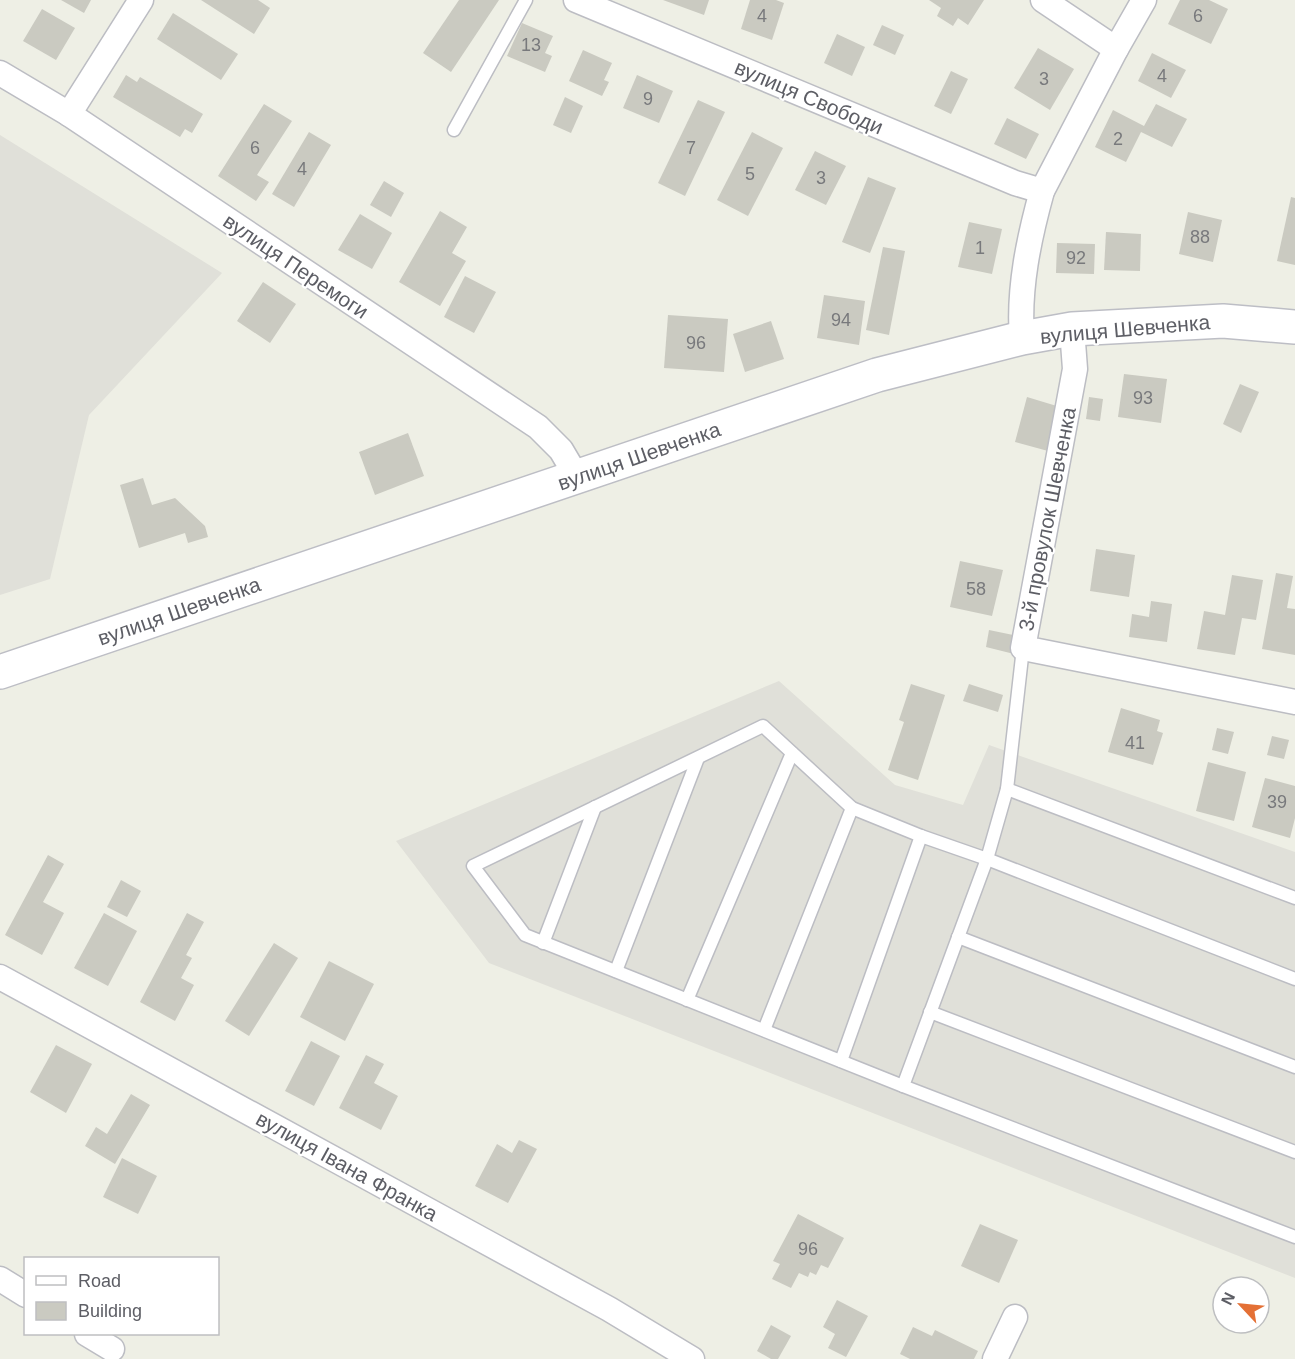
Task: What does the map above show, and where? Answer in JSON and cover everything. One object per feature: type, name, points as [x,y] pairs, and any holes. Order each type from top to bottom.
[{"type":"main road","name":"вулиця Шевченка","points":[[0,672],[877,375],[1022,338],[1072,329],[1223,321],[1295,327]]},
{"type":"street","points":[[69,114],[141,0]]},
{"type":"street","name":"вулиця Свободи","points":[[576,0],[1015,183],[1042,191]]},
{"type":"street","points":[[1043,0],[1116,50]]},
{"type":"street","points":[[1022,338],[1021,297],[1035,214],[1042,191],[1144,0]]},
{"type":"street","name":"вулиця Перемоги","points":[[0,73],[69,114],[538,427],[561,450],[577,477]]},
{"type":"street","name":"3-й провулок Шевченка","points":[[1072,329],[1075,369],[1023,648],[1295,702]]},
{"type":"street","name":"вулиця Івана Франка","points":[[0,977],[609,1309],[692,1359]]},
{"type":"street","points":[[0,1279],[24,1294]]},
{"type":"street","points":[[995,1359],[1015,1317]]},
{"type":"street","points":[[89,1335],[112,1349]]},
{"type":"lane","points":[[454,130],[526,0]]},
{"type":"lane","points":[[903,1086],[987,859],[1007,789],[1023,648]]},
{"type":"lane","points":[[1295,979],[852,808],[763,726],[473,866],[525,935],[903,1086],[1295,1237]]},
{"type":"lane","points":[[687,999],[792,753]]},
{"type":"lane","points":[[616,971],[698,758]]},
{"type":"lane","points":[[1007,789],[1295,898]]},
{"type":"lane","points":[[543,943],[595,807]]},
{"type":"lane","points":[[764,1030],[852,808]]},
{"type":"lane","points":[[840,1061],[921,836]]},
{"type":"lane","points":[[958,937],[1295,1067]]},
{"type":"lane","points":[[930,1012],[1295,1152]]},
{"type":"shaded area","points":[[0,135],[222,273],[89,415],[50,579],[0,595]]},
{"type":"shaded area","points":[[779,681],[895,785],[963,805],[989,745],[1295,852],[1295,1278],[489,963],[396,841]]},
{"type":"building","points":[[61,0],[91,0],[84,13]]},
{"type":"building","points":[[201,0],[258,0],[270,8],[254,34]]},
{"type":"building","points":[[459,0],[499,0],[451,72],[423,53]]},
{"type":"building","points":[[663,0],[709,0],[704,15]]},
{"type":"building","points":[[750,0],[776,0],[784,3],[772,40],[741,29]]},
{"type":"building","points":[[929,0],[984,0],[968,25],[958,18],[953,26],[937,16],[941,8]]},
{"type":"building","points":[[1180,0],[1209,0],[1228,9],[1211,44],[1168,24]]},
{"type":"building","points":[[42,9],[75,28],[56,60],[23,41]]},
{"type":"building","points":[[173,13],[238,54],[221,80],[157,39]]},
{"type":"building","points":[[522,23],[553,36],[545,53],[552,56],[545,72],[507,56]]},
{"type":"building","points":[[882,25],[904,35],[895,55],[873,45]]},
{"type":"building","points":[[837,34],[865,47],[852,76],[824,63]]},
{"type":"building","points":[[1038,48],[1074,69],[1050,110],[1014,88]]},
{"type":"building","points":[[583,50],[612,63],[604,80],[609,82],[602,96],[569,81]]},
{"type":"building","points":[[1152,53],[1186,70],[1171,98],[1138,81]]},
{"type":"building","points":[[951,71],[968,79],[951,114],[934,106]]},
{"type":"building","points":[[126,75],[137,82],[140,77],[203,114],[192,133],[185,129],[180,137],[113,97]]},
{"type":"building","points":[[637,75],[673,91],[659,123],[623,108]]},
{"type":"building","points":[[565,97],[583,106],[571,133],[553,125]]},
{"type":"building","points":[[698,100],[725,112],[685,196],[658,183]]},
{"type":"building","points":[[264,104],[292,121],[257,175],[269,182],[256,201],[218,176]]},
{"type":"building","points":[[1156,104],[1187,119],[1172,147],[1141,132],[1126,162],[1095,147],[1113,110],[1144,126]]},
{"type":"building","points":[[1007,118],[1039,134],[1026,159],[994,144]]},
{"type":"building","points":[[309,132],[331,145],[294,207],[272,194]]},
{"type":"building","points":[[752,132],[783,148],[748,216],[717,200]]},
{"type":"building","points":[[815,151],[846,166],[826,205],[795,190]]},
{"type":"building","points":[[868,177],[896,188],[870,253],[842,242]]},
{"type":"building","points":[[384,181],[404,193],[391,217],[370,205]]},
{"type":"building","points":[[1291,197],[1295,198],[1295,265],[1277,261]]},
{"type":"building","points":[[440,211],[467,227],[452,253],[466,261],[440,306],[399,282]]},
{"type":"building","points":[[1188,212],[1222,220],[1213,262],[1179,254]]},
{"type":"building","points":[[360,214],[392,233],[372,269],[338,250]]},
{"type":"building","points":[[969,222],[1002,229],[992,274],[958,267]]},
{"type":"building","points":[[1106,232],[1141,234],[1140,271],[1104,270]]},
{"type":"building","points":[[1057,243],[1095,244],[1094,274],[1056,273]]},
{"type":"building","points":[[883,247],[905,251],[889,335],[866,330]]},
{"type":"building","points":[[465,276],[496,292],[474,333],[444,317]]},
{"type":"building","points":[[263,282],[296,304],[270,343],[237,321]]},
{"type":"building","points":[[824,295],[865,301],[859,345],[817,338]]},
{"type":"building","points":[[668,315],[728,319],[724,372],[664,368]]},
{"type":"building","points":[[771,321],[784,359],[745,372],[733,334]]},
{"type":"building","points":[[1124,374],[1167,379],[1161,423],[1118,417]]},
{"type":"building","points":[[1240,384],[1259,392],[1241,433],[1223,424]]},
{"type":"building","points":[[1027,397],[1060,407],[1048,451],[1015,442]]},
{"type":"building","points":[[1089,397],[1103,399],[1100,421],[1086,419]]},
{"type":"building","points":[[408,433],[424,476],[375,495],[359,452]]},
{"type":"building","points":[[143,478],[152,505],[175,498],[205,526],[208,537],[188,543],[185,533],[139,548],[120,485]]},
{"type":"building","points":[[1096,549],[1135,555],[1129,597],[1090,591]]},
{"type":"building","points":[[960,561],[1003,570],[992,616],[950,607]]},
{"type":"building","points":[[1276,573],[1293,576],[1287,608],[1295,609],[1295,655],[1262,649]]},
{"type":"building","points":[[1232,575],[1263,580],[1256,620],[1242,618],[1235,655],[1197,649],[1204,611],[1225,615]]},
{"type":"building","points":[[1151,601],[1172,604],[1167,642],[1129,637],[1132,614],[1149,617]]},
{"type":"building","points":[[989,630],[1018,636],[1014,654],[986,647]]},
{"type":"building","points":[[911,684],[945,695],[918,780],[888,770],[904,722],[899,720]]},
{"type":"building","points":[[969,684],[1003,695],[998,712],[963,701]]},
{"type":"building","points":[[1121,708],[1160,720],[1157,731],[1163,733],[1153,765],[1108,752]]},
{"type":"building","points":[[1217,728],[1234,732],[1228,754],[1212,750]]},
{"type":"building","points":[[1272,736],[1289,740],[1284,759],[1267,755]]},
{"type":"building","points":[[1208,762],[1246,772],[1234,821],[1196,811]]},
{"type":"building","points":[[1265,778],[1295,786],[1295,818],[1290,838],[1252,827]]},
{"type":"building","points":[[48,855],[64,864],[43,902],[64,913],[42,955],[5,935]]},
{"type":"building","points":[[121,880],[141,891],[127,917],[107,907]]},
{"type":"building","points":[[104,913],[137,931],[108,986],[74,968]]},
{"type":"building","points":[[187,913],[204,922],[186,955],[192,958],[181,978],[194,985],[175,1021],[140,1002]]},
{"type":"building","points":[[274,943],[298,958],[249,1036],[225,1021]]},
{"type":"building","points":[[329,961],[374,984],[345,1041],[300,1017]]},
{"type":"building","points":[[311,1041],[340,1056],[314,1106],[285,1091]]},
{"type":"building","points":[[56,1045],[92,1064],[66,1113],[30,1092]]},
{"type":"building","points":[[366,1055],[384,1064],[374,1083],[398,1096],[381,1130],[339,1108]]},
{"type":"building","points":[[131,1094],[150,1105],[115,1164],[85,1146],[96,1127],[107,1134]]},
{"type":"building","points":[[519,1140],[537,1149],[508,1203],[475,1186],[497,1144],[512,1153]]},
{"type":"building","points":[[122,1158],[157,1176],[138,1214],[103,1197]]},
{"type":"building","points":[[798,1214],[844,1238],[828,1268],[821,1265],[816,1275],[810,1272],[808,1277],[799,1273],[791,1288],[772,1279],[780,1264],[773,1261]]},
{"type":"building","points":[[980,1224],[1018,1240],[999,1283],[961,1266]]},
{"type":"building","points":[[837,1300],[868,1316],[846,1357],[828,1348],[835,1334],[823,1327]]},
{"type":"building","points":[[771,1325],[791,1336],[778,1359],[771,1359],[757,1351]]},
{"type":"building","points":[[913,1327],[932,1336],[935,1330],[978,1351],[974,1359],[910,1359],[900,1354]]}]
